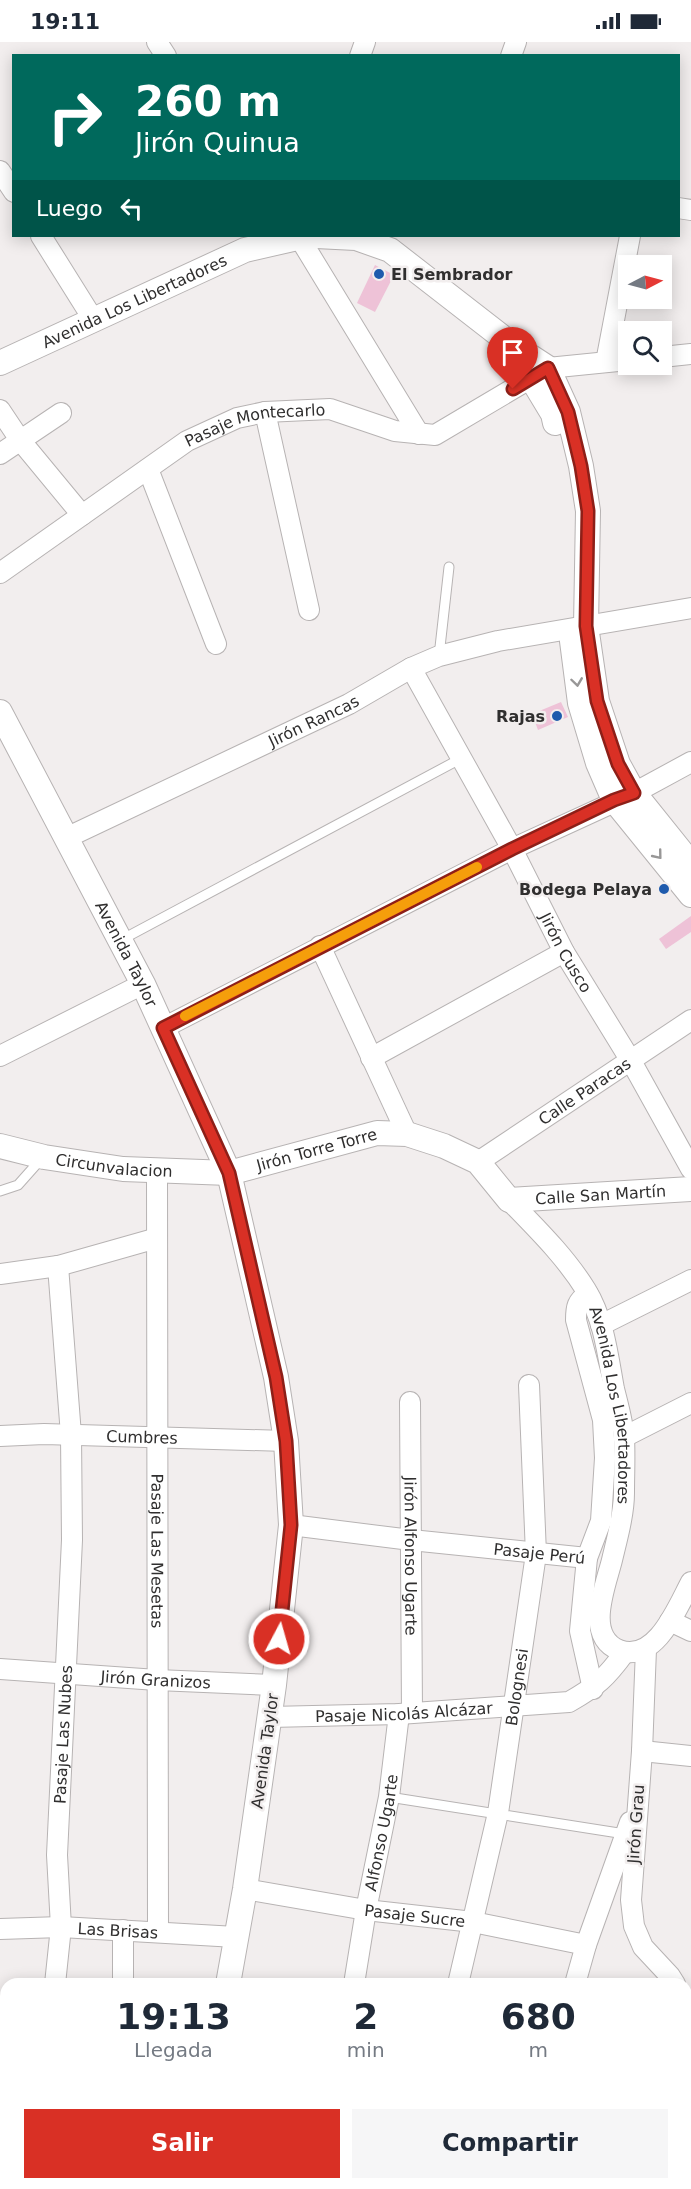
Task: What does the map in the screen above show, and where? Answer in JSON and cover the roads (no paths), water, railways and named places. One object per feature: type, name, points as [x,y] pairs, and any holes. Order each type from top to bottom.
[{"type":"street","points":[[0,171],[12,189]]},
{"type":"street","points":[[42,237],[93,319]]},
{"type":"street","name":"Avenida Los Libertadores","points":[[0,363],[245,250],[303,237]]},
{"type":"street","points":[[308,237],[419,434]]},
{"type":"street","name":"Avenida Los Libertadores","points":[[332,237],[356,238],[390,250],[511,344],[540,373],[553,414],[573,513],[580,703],[598,763],[624,796],[691,896]]},
{"type":"street","points":[[606,362],[630,237]]},
{"type":"street","points":[[672,356],[691,354]]},
{"type":"street","points":[[540,373],[618,361]]},
{"type":"street","name":"Pasaje Montecarlo","points":[[0,573],[187,441],[237,418],[265,412],[330,409],[394,431],[435,435],[540,373]]},
{"type":"street","points":[[0,410],[20,440],[82,515]]},
{"type":"street","points":[[265,412],[309,610]]},
{"type":"street","points":[[0,454],[61,413]]},
{"type":"street","points":[[148,469],[216,644]]},
{"type":"street","name":"Jirón Rancas","points":[[66,838],[349,704],[411,668],[439,656],[498,641],[691,608]]},
{"type":"street","name":"Jirón Cusco","points":[[411,668],[512,849],[564,952],[630,1061],[691,1169]]},
{"type":"street","name":"Avenida Taylor","points":[[0,712],[143,984],[229,1173],[276,1377],[286,1441],[291,1525],[270,1717],[245,1889],[229,1978]]},
{"type":"street","points":[[163,1028],[512,849],[691,762]]},
{"type":"street","name":"Avenida Los Libertadores","points":[[624,796],[691,864]]},
{"type":"street","points":[[320,946],[407,1134]]},
{"type":"street","points":[[371,1058],[564,952]]},
{"type":"street","points":[[0,1056],[143,984]]},
{"type":"street","name":"Calle Paracas","points":[[478,1161],[691,1020]]},
{"type":"street","name":"Jirón Torre Torre","points":[[229,1173],[377,1133],[407,1134]]},
{"type":"street","name":"Avenida Los Libertadores","points":[[407,1134],[444,1146],[478,1161],[509,1200],[548,1240],[588,1294],[601,1325],[624,1437],[624,1496],[612,1560],[600,1603],[600,1624],[613,1647],[625,1652]]},
{"type":"street","name":"Circunvalacion","points":[[0,1146],[44,1157],[123,1169],[229,1173]]},
{"type":"street","name":"Pasaje Las Mesetas","points":[[157,1170],[158,1932]]},
{"type":"street","name":"Calle San Martín","points":[[509,1200],[691,1189]]},
{"type":"street","points":[[0,1274],[58,1266],[157,1238]]},
{"type":"street","name":"Pasaje Las Nubes","points":[[56,1978],[61,1927],[57,1855],[72,1540],[71,1435],[58,1266]]},
{"type":"street","points":[[601,1325],[691,1281]]},
{"type":"street","name":"Pasaje Perú","points":[[291,1525],[587,1558],[601,1521],[605,1458],[603,1420],[576,1320],[576,1307],[579,1300],[588,1294]]},
{"type":"street","name":"Bolognesi","points":[[459,1978],[498,1813],[536,1554],[529,1385]]},
{"type":"street","name":"Jirón Alfonso Ugarte","points":[[406,1713],[411,1540],[411,1402]]},
{"type":"street","points":[[624,1437],[691,1403]]},
{"type":"street","name":"Cumbres","points":[[0,1436],[71,1435],[286,1441]]},
{"type":"street","points":[[587,1558],[580,1631],[593,1689]]},
{"type":"street","points":[[625,1652],[646,1649],[665,1630],[691,1582]]},
{"type":"street","points":[[670,1621],[691,1631]]},
{"type":"street","name":"Jirón Grau","points":[[646,1649],[642,1751],[631,1900],[634,1926],[643,1947],[671,1978]]},
{"type":"street","name":"Pasaje Nicolás Alcázar","points":[[270,1717],[406,1713],[569,1702],[593,1689],[608,1676],[625,1652]]},
{"type":"street","name":"Jirón Granizos","points":[[0,1669],[157,1680],[274,1685]]},
{"type":"street","name":"Alfonso Ugarte","points":[[355,1978],[366,1910],[406,1713]]},
{"type":"street","points":[[642,1751],[691,1756]]},
{"type":"street","points":[[577,1978],[586,1945],[637,1805]]},
{"type":"street","name":"Pasaje Sucre","points":[[245,1889],[366,1910],[473,1922],[586,1945]]},
{"type":"street","name":"Las Brisas","points":[[0,1929],[61,1927],[236,1937]]},
{"type":"street","points":[[123,1930],[123,1978]]},
{"type":"lane","points":[[439,656],[449,567]]},
{"type":"lane","points":[[121,940],[462,758]]},
{"type":"lane","points":[[0,1191],[18,1185],[44,1157]]},
{"type":"lane","points":[[389,1797],[625,1834]]},
{"type":"place","name":"El Sembrador","points":[[379,274]]},
{"type":"place","name":"Rajas","points":[[557,716]]},
{"type":"place","name":"Bodega Pelaya","points":[[664,889]]}]
